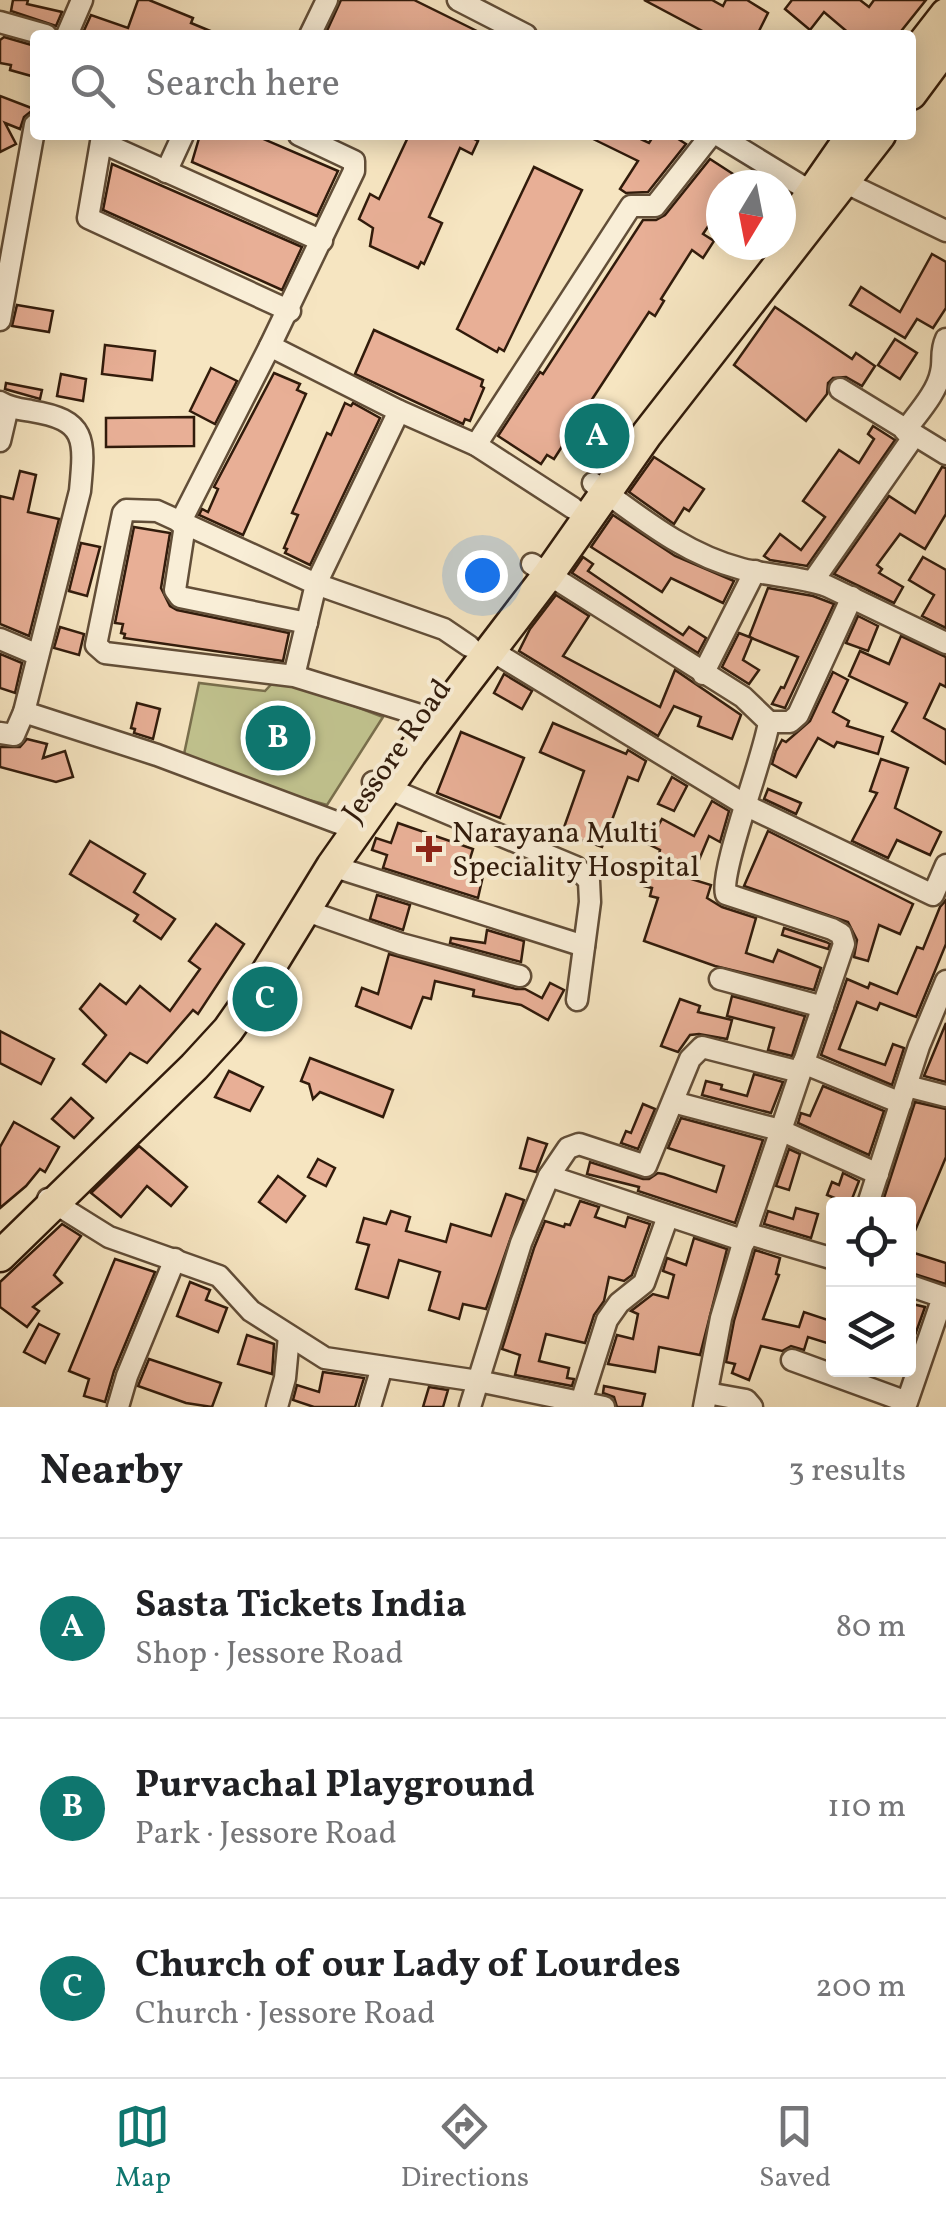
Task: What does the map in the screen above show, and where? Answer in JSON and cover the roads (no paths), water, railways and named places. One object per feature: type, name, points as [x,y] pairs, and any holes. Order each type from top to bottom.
[{"type":"highway","points":[[916,53],[946,14]]},
{"type":"highway","points":[[916,87],[946,47]]},
{"type":"highway","points":[[796,215],[848,140]]},
{"type":"highway","points":[[540,570],[600,488],[647,434],[876,140]]},
{"type":"highway","name":"Jessore Road","points":[[0,1237],[48,1199],[185,1052],[238,982],[344,825],[381,786],[420,716],[540,570],[573,508],[600,488],[763,260]]},
{"type":"highway","points":[[0,1256],[48,1199],[194,1067],[228,1030],[381,786],[479,648]]},
{"type":"street","points":[[69,30],[82,0]]},
{"type":"street","points":[[313,30],[328,0]]},
{"type":"street","points":[[458,0],[516,30]]},
{"type":"street","points":[[0,22],[30,30]]},
{"type":"street","points":[[0,320],[32,140]]},
{"type":"street","points":[[166,172],[181,140]]},
{"type":"street","points":[[307,623],[180,597],[175,590],[182,524],[290,311],[354,171],[354,161],[310,140]]},
{"type":"street","points":[[476,445],[630,206],[655,206],[710,140]]},
{"type":"street","points":[[723,140],[813,193]]},
{"type":"street","points":[[290,311],[88,218],[101,142],[322,241]]},
{"type":"street","points":[[844,182],[946,231]]},
{"type":"street","points":[[813,581],[910,434],[939,380],[946,339]]},
{"type":"street","points":[[270,346],[476,445],[573,508]]},
{"type":"street","points":[[840,389],[946,454]]},
{"type":"street","points":[[0,441],[4,404],[57,415],[71,422],[78,436],[82,463],[80,491],[24,712],[14,734],[0,732]]},
{"type":"street","points":[[294,676],[316,584],[399,411]]},
{"type":"street","points":[[600,488],[697,554],[755,571],[813,581],[946,643]]},
{"type":"street","points":[[420,716],[294,676],[104,654],[96,646],[122,513],[157,511],[316,584],[444,629],[747,806],[939,898],[946,865]]},
{"type":"street","points":[[540,570],[743,698],[769,722],[790,722],[798,716],[852,596]]},
{"type":"street","points":[[704,674],[755,571]]},
{"type":"street","points":[[0,638],[38,656]]},
{"type":"street","points":[[24,712],[344,825]]},
{"type":"street","points":[[752,1407],[746,1400],[706,1400],[721,1318],[844,944],[841,934],[726,894],[724,874],[769,722]]},
{"type":"street","points":[[381,786],[576,866],[589,881],[590,902],[577,1000]]},
{"type":"street","points":[[332,866],[584,946]]},
{"type":"street","points":[[304,910],[401,944],[520,976]]},
{"type":"street","points":[[720,979],[823,1007]]},
{"type":"street","points":[[870,1197],[946,981]]},
{"type":"street","points":[[470,1407],[521,1243],[549,1176],[568,1148],[579,1144],[646,1166],[690,1059],[702,1047],[802,1067],[904,1095],[946,1096]]},
{"type":"street","points":[[674,1102],[780,1130],[878,1174]]},
{"type":"street","points":[[549,1176],[668,1216],[826,1257]]},
{"type":"street","points":[[48,1199],[109,1237],[219,1276],[251,1311],[325,1358],[478,1381],[604,1407]]},
{"type":"street","points":[[581,1402],[607,1320],[619,1303],[644,1284],[668,1216]]},
{"type":"street","points":[[118,1407],[132,1363],[176,1259]]},
{"type":"street","points":[[792,1360],[907,1405],[945,1298],[914,1287]]},
{"type":"street","points":[[277,1407],[285,1378],[289,1336]]},
{"type":"street","points":[[370,1407],[382,1367]]},
{"type":"place","name":"Sasta Tickets India","points":[[597,436]]},
{"type":"place","name":"Purvachal Playground","points":[[278,738]]},
{"type":"place","name":"Narayana Multi Speciality Hospital","points":[[429,849]]},
{"type":"place","name":"Church of our Lady of Lourdes","points":[[265,999]]}]
